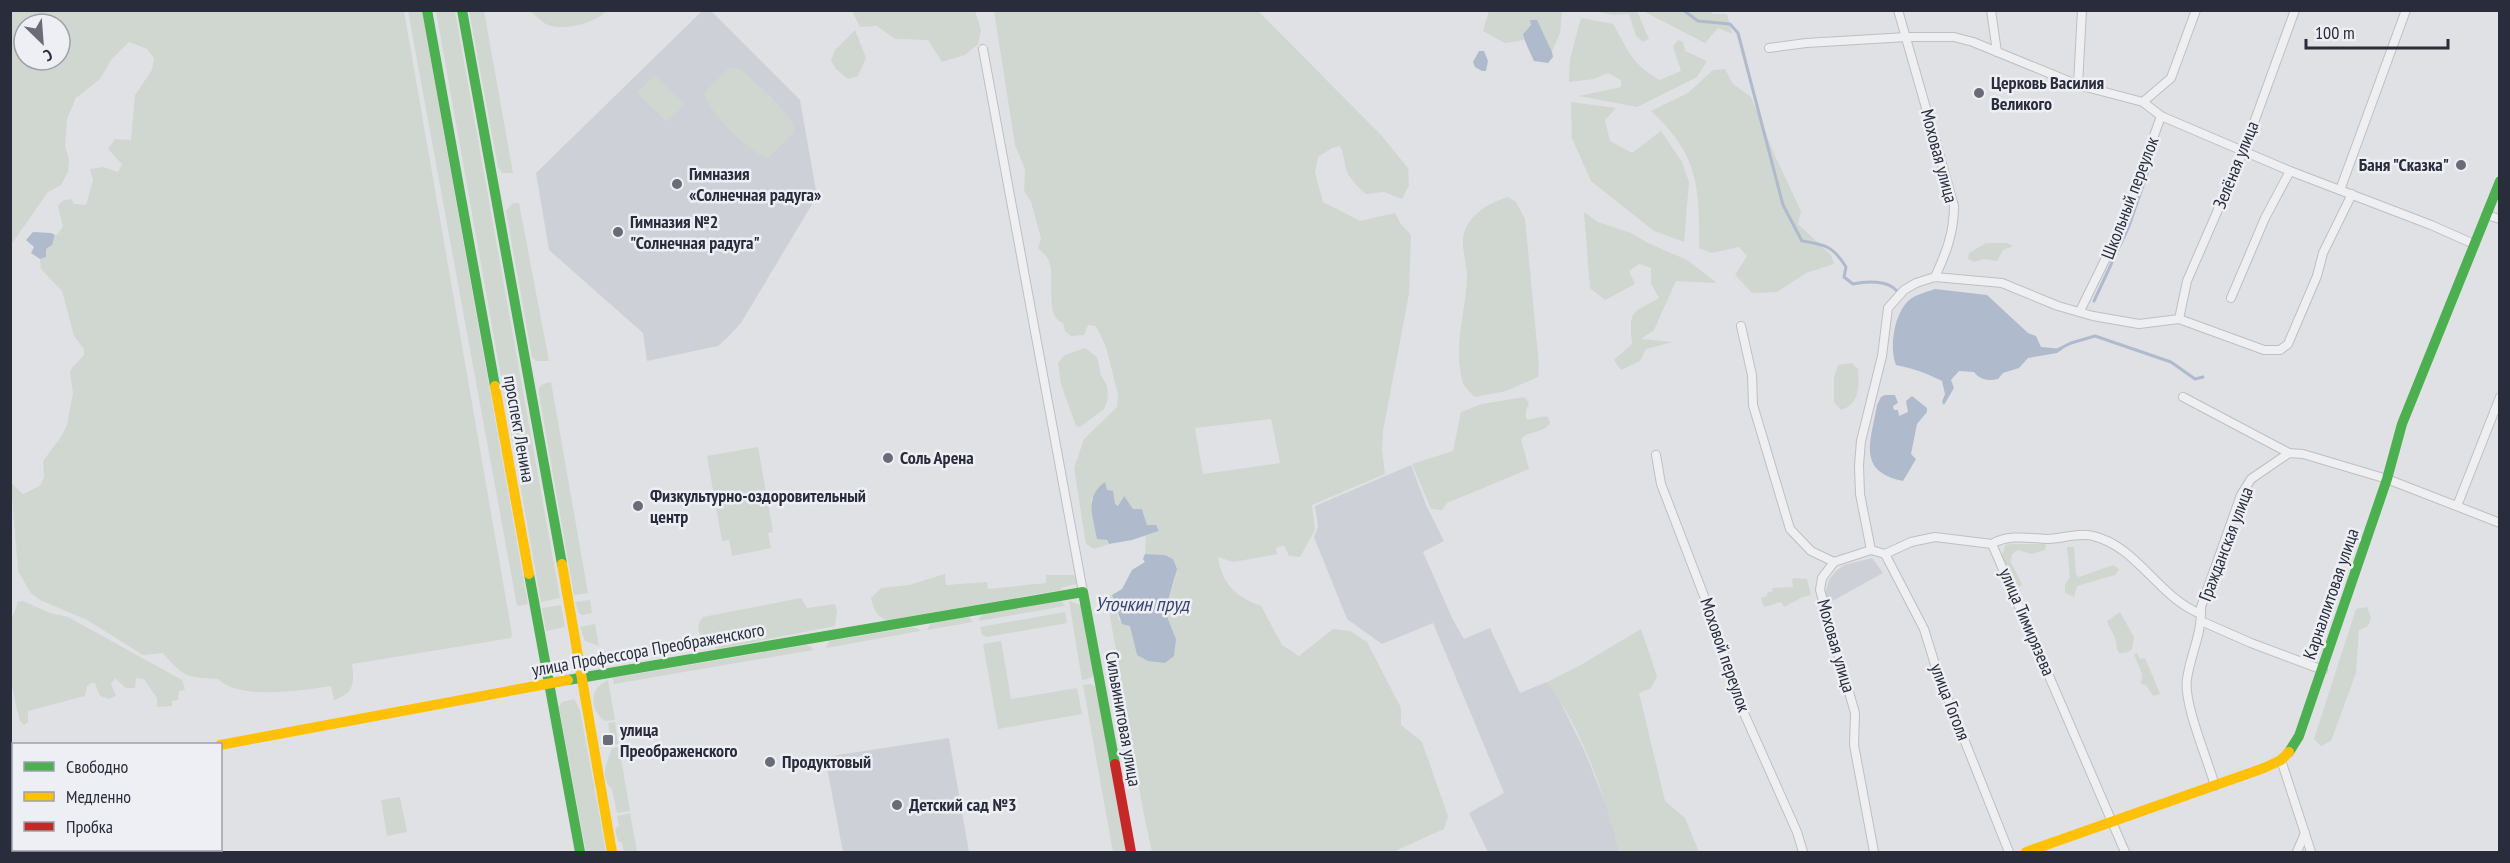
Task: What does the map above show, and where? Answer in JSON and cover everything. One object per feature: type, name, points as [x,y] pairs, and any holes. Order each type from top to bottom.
[{"type":"street","name":"проспект Ленина","points":[[427,10],[580,852]]},
{"type":"street","name":"проспект Ленина","points":[[462,10],[524,345],[612,852]]},
{"type":"street","name":"Моховая улица","points":[[1898,10],[1954,206],[1951,240],[1935,277]]},
{"type":"street","points":[[1991,10],[1997,52]]},
{"type":"street","points":[[2078,85],[2082,10]]},
{"type":"street","points":[[2143,102],[2171,78],[2196,10]]},
{"type":"street","name":"Зелёная улица","points":[[2179,319],[2187,281],[2244,150],[2295,10]]},
{"type":"street","points":[[2340,190],[2406,10]]},
{"type":"street","points":[[1768,48],[1806,43],[1907,37],[1954,38],[1997,52],[2078,85],[2143,102],[2161,116],[2290,171],[2474,244]]},
{"type":"street","points":[[983,49],[1083,592]]},
{"type":"street","name":"Школьный переулок","points":[[2080,311],[2124,221],[2161,116]]},
{"type":"street","points":[[2231,298],[2265,218],[2290,171]]},
{"type":"street","name":"Карналлитовая улица","points":[[2281,760],[2299,736],[2323,670],[2402,424],[2499,181]]},
{"type":"street","points":[[1871,550],[1860,494],[1859,465],[1870,401],[1882,356],[1886,317],[1893,299],[1904,290],[1935,277],[2002,283],[2058,306],[2093,316],[2139,324],[2179,319],[2264,350],[2280,350],[2288,344],[2317,276],[2325,246],[2352,194]]},
{"type":"street","points":[[2486,215],[2499,219]]},
{"type":"street","points":[[1742,326],[1752,375],[1753,405],[1790,529],[1811,551],[1834,562],[1871,550],[1885,554],[1911,542],[1935,537],[1992,544],[2008,538],[2059,539],[2090,535],[2111,541],[2201,617],[2251,644],[2323,670]]},
{"type":"street","points":[[2183,397],[2289,453],[2303,454],[2386,479],[2499,523]]},
{"type":"street","points":[[2457,506],[2499,397]]},
{"type":"street","name":"Гражданская улица","points":[[2215,786],[2188,696],[2187,681],[2201,617],[2201,607],[2241,495],[2251,479],[2289,453]]},
{"type":"street","name":"Моховой переулок","points":[[1656,455],[1661,484],[1704,596],[1743,711],[1797,832],[1803,852]]},
{"type":"street","name":"улица Тимирязева","points":[[1992,544],[2125,852]]},
{"type":"street","name":"улица Гоголя","points":[[1885,554],[1924,629],[1938,674],[2009,852]]},
{"type":"street","name":"Моховая улица","points":[[1834,562],[1822,578],[1820,590],[1855,713],[1854,745],[1874,852]]},
{"type":"street","name":"улица Профессора Преображенского","points":[[222,745],[549,683],[1083,592]]},
{"type":"street","name":"Сильвинитовая улица","points":[[1083,592],[1131,852]]},
{"type":"street","points":[[2026,852],[2113,823],[2281,760],[2311,852]]},
{"type":"street","points":[[2297,852],[2304,833]]},
{"type":"shaded area","points":[[1711,10],[1713,14],[1727,14],[1732,34],[1718,28],[1705,43],[1643,11]]},
{"type":"shaded area","points":[[11,11],[404,11],[511,638],[352,664],[352,686],[346,694],[334,700],[331,686],[256,692],[228,686],[218,679],[187,675],[181,672],[163,653],[143,655],[87,620],[40,600],[30,592],[18,571],[11,483],[23,494],[40,486],[44,477],[43,461],[67,425],[73,393],[70,373],[84,355],[84,349],[74,336],[62,291],[41,269],[40,259],[46,257],[46,249],[52,245],[53,239],[63,227],[58,206],[62,201],[71,199],[74,204],[86,205],[93,180],[90,169],[103,167],[118,172],[122,164],[108,149],[115,139],[131,140],[135,95],[152,70],[154,58],[147,49],[129,42],[111,60],[100,79],[76,98],[67,119],[65,146],[69,159],[68,172],[61,185],[48,192],[11,245]]},
{"type":"shaded area","points":[[408,11],[422,11],[528,604],[517,606]]},
{"type":"shaded area","points":[[436,11],[455,11],[560,598],[541,602]]},
{"type":"shaded area","points":[[469,11],[484,11],[513,173],[502,173],[498,167]]},
{"type":"shaded area","points":[[530,11],[607,11],[587,22],[555,27],[548,25]]},
{"type":"shaded area","name":"Гимназия «Солнечная радуга»","points":[[702,11],[711,11],[800,100],[817,196],[741,323],[727,338],[718,346],[647,361],[643,333],[549,250],[536,173]]},
{"type":"shaded area","points":[[852,11],[975,11],[981,30],[978,44],[965,55],[942,62],[928,40],[895,39],[877,26],[860,27]]},
{"type":"shaded area","points":[[994,11],[1258,11],[1381,135],[1408,168],[1409,185],[1402,199],[1384,192],[1366,194],[1348,174],[1340,146],[1318,157],[1315,173],[1323,202],[1360,221],[1395,213],[1411,235],[1409,294],[1383,431],[1382,450],[1385,474],[1312,505],[1315,530],[1300,557],[1289,556],[1284,545],[1276,548],[1277,554],[1233,562],[1218,557],[1227,582],[1237,594],[1261,606],[1282,645],[1299,656],[1333,629],[1350,631],[1367,642],[1401,708],[1401,725],[1422,742],[1448,816],[1444,829],[1393,852],[1152,852],[1106,596],[1112,595],[1119,621],[1130,625],[1137,655],[1148,661],[1157,661],[1176,639],[1168,619],[1167,604],[1175,579],[1173,559],[1165,555],[1145,554],[1146,536],[1159,531],[1156,525],[1148,525],[1145,522],[1144,513],[1133,510],[1124,496],[1118,506],[1114,504],[1113,492],[1091,498],[1095,528],[1109,544],[1094,549],[1086,544],[1074,468],[1084,439],[1117,407],[1118,394],[1106,347],[1096,326],[1088,325],[1084,335],[1071,336],[1053,312],[1050,266],[1047,258],[1038,248],[1041,238],[1031,202],[1024,191],[1025,169],[1015,145]],"holes":[[[1271,419],[1280,463],[1203,474],[1195,428]]]},
{"type":"shaded area","points":[[1489,11],[1562,11],[1560,33],[1552,52],[1545,40],[1531,25],[1523,34],[1524,40],[1505,43],[1483,31]]},
{"type":"shaded area","points":[[1590,11],[1637,11],[1649,39],[1643,42],[1636,36],[1629,14],[1615,15]]},
{"type":"shaded area","points":[[1581,18],[1613,24],[1637,63],[1660,80],[1681,71],[1673,46],[1678,40],[1683,42],[1685,51],[1707,61],[1697,77],[1637,107],[1579,96],[1621,87],[1621,80],[1608,73],[1594,79],[1569,82],[1570,59]]},
{"type":"shaded area","points":[[855,30],[866,58],[858,76],[848,79],[836,69],[831,61],[835,50]]},
{"type":"shaded area","points":[[729,68],[737,68],[745,73],[782,108],[793,124],[795,132],[768,158],[742,141],[721,120],[707,101],[704,93]]},
{"type":"shaded area","points":[[1725,69],[1733,84],[1751,97],[1801,211],[1798,224],[1831,255],[1834,264],[1806,273],[1777,292],[1752,293],[1735,275],[1747,256],[1739,247],[1712,253],[1699,248],[1699,207],[1693,173],[1678,142],[1651,111],[1688,93],[1713,70]]},
{"type":"shaded area","points":[[655,75],[685,104],[667,122],[637,93]]},
{"type":"shaded area","points":[[1571,102],[1616,108],[1605,120],[1610,141],[1632,153],[1661,131],[1682,162],[1689,182],[1684,242],[1654,231],[1591,181],[1572,138]]},
{"type":"shaded area","points":[[1508,197],[1516,202],[1525,219],[1539,365],[1538,377],[1506,391],[1475,397],[1463,383],[1459,356],[1467,274],[1463,236],[1468,224],[1476,214]]},
{"type":"shaded area","points":[[513,203],[519,203],[549,361],[536,361],[532,357],[506,211]]},
{"type":"shaded area","points":[[1584,212],[1598,222],[1631,233],[1687,260],[1717,283],[1676,281],[1654,330],[1641,339],[1673,342],[1646,349],[1640,361],[1621,370],[1614,360],[1632,344],[1631,324],[1634,314],[1659,298],[1651,283],[1651,268],[1639,264],[1629,271],[1635,284],[1605,300],[1590,288]]},
{"type":"shaded area","points":[[1986,243],[2007,243],[2013,246],[2003,250],[1997,261],[1984,259],[1974,262],[1968,259],[1969,253]]},
{"type":"shaded area","points":[[1085,348],[1097,357],[1101,375],[1107,386],[1108,399],[1104,409],[1080,427],[1076,426],[1061,384],[1058,363],[1065,355]]},
{"type":"shaded area","points":[[1852,363],[1858,369],[1857,394],[1852,403],[1841,410],[1834,402],[1834,377],[1838,365]]},
{"type":"shaded area","points":[[551,382],[588,593],[574,595],[539,394],[539,388],[543,384]]},
{"type":"shaded area","points":[[1524,397],[1529,402],[1526,419],[1548,417],[1550,423],[1544,429],[1521,439],[1529,469],[1447,503],[1442,510],[1431,509],[1412,464],[1453,451],[1461,412],[1482,404]]},
{"type":"shaded area","points":[[758,447],[773,532],[768,533],[771,548],[732,556],[729,540],[722,541],[707,456]]},
{"type":"shaded area","points":[[1411,465],[1426,505],[1444,541],[1423,552],[1452,618],[1464,639],[1490,628],[1520,693],[1547,682],[1557,695],[1585,752],[1610,815],[1619,852],[1488,852],[1469,813],[1504,793],[1433,623],[1382,644],[1347,619],[1314,537],[1318,527],[1315,506]]},
{"type":"shaded area","points":[[2046,544],[2045,550],[2032,554],[2018,550],[2012,554],[2011,562],[2022,584],[2020,587],[2017,586],[2002,556],[2005,545]]},
{"type":"shaded area","points":[[2067,547],[2074,547],[2076,574],[2079,577],[2113,565],[2119,569],[2115,575],[2077,586],[2074,597],[2065,593],[2065,584],[2070,577]]},
{"type":"shaded area","points":[[1872,558],[1883,573],[1827,604],[1825,593],[1829,580],[1836,571],[1844,565]]},
{"type":"shaded area","points":[[945,574],[946,585],[987,582],[988,589],[1046,583],[1046,575],[1074,575],[1077,580],[1076,584],[1061,588],[1061,590],[888,620],[881,618],[875,609],[871,598],[881,588],[909,585]]},
{"type":"shaded area","points":[[1792,579],[1807,579],[1811,595],[1784,607],[1781,602],[1764,607],[1761,598],[1773,591],[1772,588],[1793,587]]},
{"type":"shaded area","points":[[801,598],[807,608],[835,604],[837,611],[835,626],[718,649],[701,636],[699,631],[699,622],[703,617]]},
{"type":"shaded area","points":[[590,600],[592,613],[582,615],[579,613],[575,602]]},
{"type":"shaded area","points":[[1061,600],[1065,606],[979,621],[983,614]]},
{"type":"shaded area","points":[[23,601],[50,613],[68,617],[182,680],[185,690],[179,691],[178,700],[172,701],[172,706],[157,707],[157,698],[144,679],[136,678],[135,688],[126,688],[115,678],[111,684],[116,696],[109,699],[100,696],[95,683],[91,683],[87,686],[85,696],[28,711],[28,722],[24,725],[20,721],[14,697],[9,648],[11,620],[17,602]]},
{"type":"shaded area","points":[[1069,601],[1081,605],[1094,673],[1091,678],[1082,680]]},
{"type":"shaded area","points":[[561,605],[565,627],[546,631],[542,608]]},
{"type":"shaded area","points":[[2367,607],[2371,618],[2368,626],[2359,630],[2356,673],[2331,741],[2321,746],[2314,739],[2356,609]]},
{"type":"shaded area","points":[[1065,612],[1067,623],[987,637],[982,635],[980,627]]},
{"type":"shaded area","points":[[2120,612],[2134,637],[2132,649],[2126,653],[2119,653],[2107,621]]},
{"type":"shaded area","points":[[967,617],[973,622],[927,630],[931,623]]},
{"type":"shaded area","points":[[595,624],[599,646],[585,641],[580,627]]},
{"type":"shaded area","points":[[913,627],[920,631],[826,648],[829,641]]},
{"type":"shaded area","points":[[1641,629],[1657,676],[1651,688],[1639,693],[1665,801],[1685,818],[1699,852],[1619,852],[1591,763],[1571,720],[1547,682]]},
{"type":"shaded area","points":[[1001,641],[1011,699],[1077,688],[1082,714],[998,729],[983,644]]},
{"type":"shaded area","points":[[806,645],[812,647],[813,650],[614,684],[613,678]]},
{"type":"shaded area","points":[[2137,653],[2140,659],[2145,658],[2160,694],[2153,696],[2146,685],[2141,684],[2142,674],[2134,654]]},
{"type":"shaded area","points":[[608,680],[615,720],[605,721],[596,711],[593,699],[597,688]]},
{"type":"shaded area","points":[[1091,684],[1096,687],[1127,852],[1113,852],[1083,685]]},
{"type":"shaded area","points":[[574,699],[580,710],[606,852],[586,852],[559,707],[562,702]]},
{"type":"shaded area","points":[[615,722],[618,744],[612,745],[608,723]]},
{"type":"shaded area","name":"Детский сад №3","points":[[949,738],[969,852],[843,852],[825,757]]},
{"type":"shaded area","points":[[619,747],[630,811],[617,813],[612,789],[605,775],[612,748]]},
{"type":"shaded area","points":[[400,797],[407,832],[387,836],[381,800]]},
{"type":"shaded area","points":[[630,813],[637,852],[624,852],[615,829],[619,826],[617,816]]},
{"type":"water","points":[[1530,20],[1537,20],[1552,52],[1553,57],[1548,63],[1534,61],[1526,44],[1523,34],[1531,25]]},
{"type":"water","points":[[1479,51],[1484,51],[1488,61],[1486,71],[1475,67],[1473,62]]},
{"type":"water","points":[[33,232],[55,235],[52,245],[46,249],[46,257],[40,259],[31,253],[34,247],[26,240]]},
{"type":"water","points":[[1935,289],[1987,295],[2028,333],[2036,336],[2041,347],[2063,349],[2057,353],[2028,358],[2019,368],[2003,373],[1998,379],[1984,379],[1974,372],[1959,371],[1951,380],[1954,388],[1944,405],[1942,402],[1945,394],[1942,381],[1896,365],[1893,349],[1896,323],[1903,307],[1914,297]]},
{"type":"water","points":[[1895,395],[1898,403],[1893,406],[1894,410],[1898,410],[1899,416],[1908,412],[1906,401],[1912,396],[1927,408],[1927,412],[1917,424],[1911,454],[1916,459],[1903,481],[1878,470],[1870,453],[1877,405],[1881,397]]},
{"type":"water","name":"Уточкин пруд","points":[[1105,482],[1107,490],[1113,491],[1115,504],[1118,506],[1124,496],[1133,509],[1142,509],[1147,525],[1156,525],[1159,531],[1132,540],[1109,544],[1107,540],[1097,539],[1092,515],[1092,501],[1098,488]]},
{"type":"water","name":"Уточкин пруд","points":[[1145,554],[1165,555],[1173,559],[1177,569],[1167,604],[1168,619],[1176,639],[1174,656],[1165,663],[1148,661],[1137,655],[1130,626],[1122,624],[1112,595],[1122,589],[1132,570],[1145,562],[1143,559]]},
{"type":"waterway","points":[[1683,10],[1698,21],[1730,24],[1738,33],[1783,205],[1802,241],[1823,245],[1833,251],[1846,267],[1844,277],[1853,284],[1883,283],[1897,291]]},
{"type":"waterway","points":[[2094,301],[2129,226],[2151,162]]},
{"type":"waterway","points":[[2059,349],[2095,336],[2171,362],[2195,379],[2203,377]]},
{"type":"traffic: fast","points":[[427,10],[495,386]]},
{"type":"traffic: fast","points":[[462,10],[562,564]]},
{"type":"traffic: fast","points":[[2289,752],[2299,736],[2387,479],[2402,424],[2500,181]]},
{"type":"traffic: fast","points":[[529,574],[580,852]]},
{"type":"traffic: fast","points":[[568,680],[1083,592],[1115,764]]},
{"type":"traffic: slow","points":[[495,386],[529,574]]},
{"type":"traffic: slow","points":[[562,564],[612,852]]},
{"type":"traffic: slow","points":[[222,745],[568,680]]},
{"type":"traffic: slow","points":[[2026,852],[2264,768],[2281,760],[2289,752]]},
{"type":"traffic: jam","points":[[1115,764],[1131,852]]},
{"type":"place","name":"Церковь Василия Великого","points":[[1979,93]]},
{"type":"place","name":"Баня \"Сказка\"","points":[[2461,165]]},
{"type":"place","name":"Гимназия «Солнечная радуга»","points":[[677,184]]},
{"type":"place","name":"Гимназия №2 \"Солнечная радуга\"","points":[[618,232]]},
{"type":"place","name":"Соль Арена","points":[[888,458]]},
{"type":"place","name":"Физкультурно-оздоровительный центр","points":[[638,506]]},
{"type":"place","name":"улица Преображенского","points":[[608,740]]},
{"type":"place","name":"Продуктовый","points":[[770,762]]},
{"type":"place","name":"Детский сад №3","points":[[897,805]]}]
